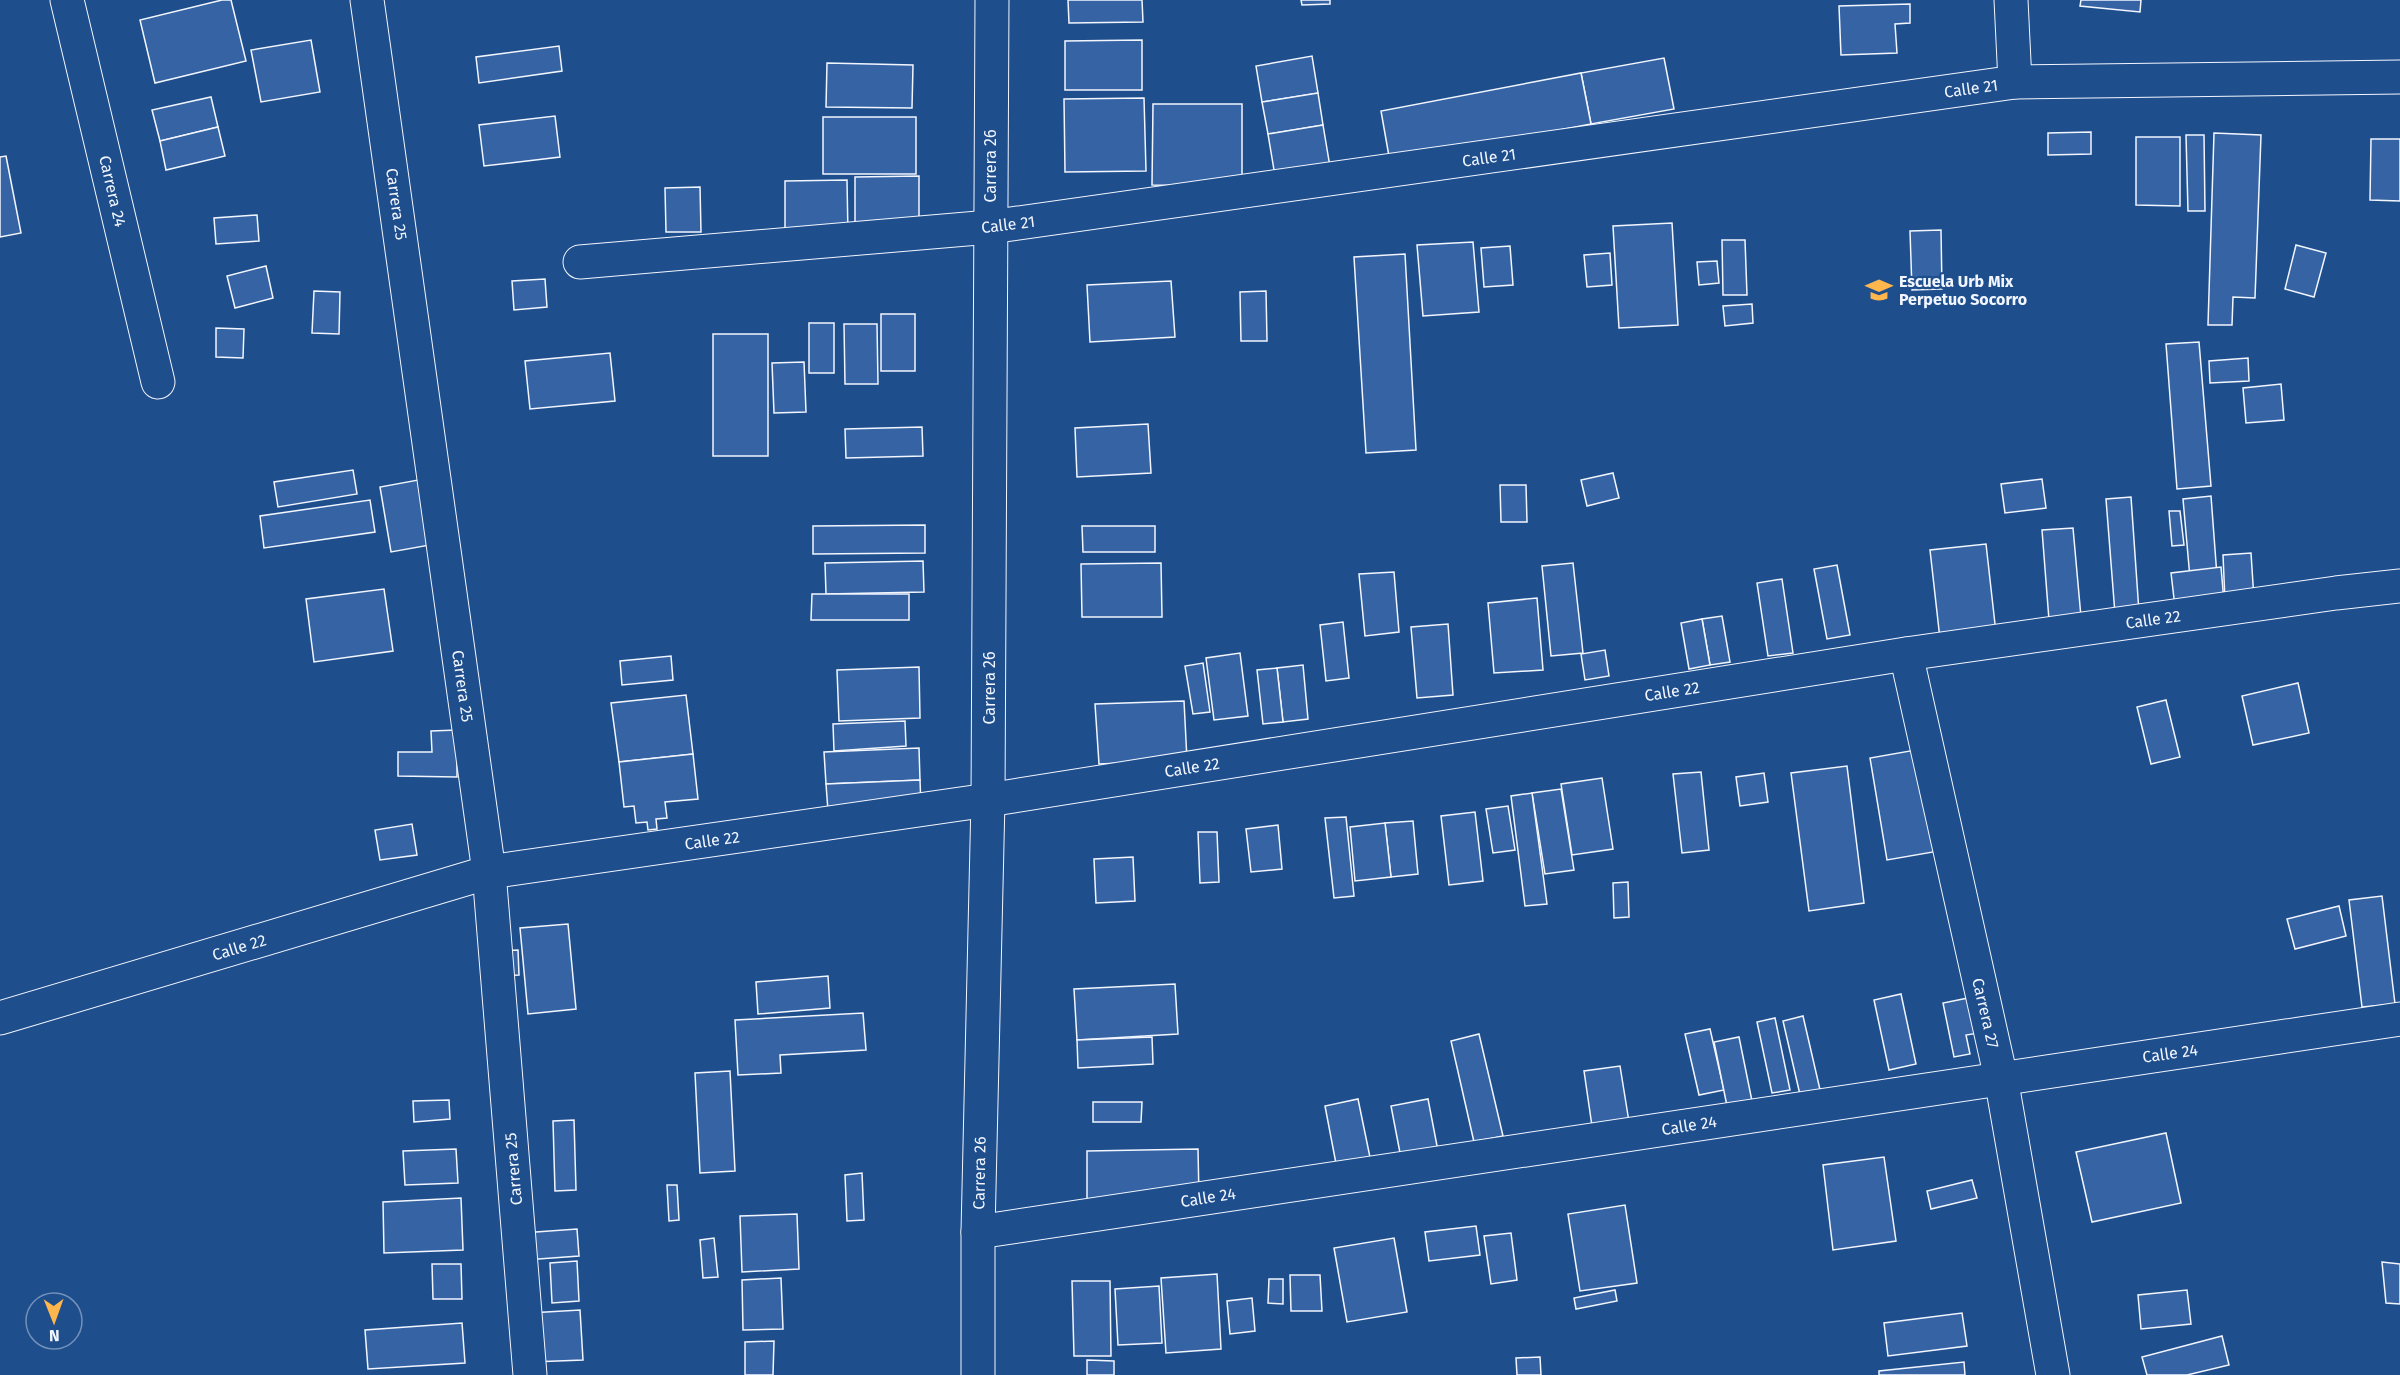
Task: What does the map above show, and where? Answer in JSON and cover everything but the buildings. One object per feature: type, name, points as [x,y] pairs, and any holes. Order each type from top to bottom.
[{"type":"street","name":"Carrera 24","points":[[67,0],[158,382]]},
{"type":"street","name":"Carrera 25","points":[[367,0],[489,872],[530,1375]]},
{"type":"street","name":"Carrera 26","points":[[978,1375],[978,1232],[988,800],[992,0]]},
{"type":"street","points":[[2011,0],[2015,82]]},
{"type":"street","name":"Calle 21","points":[[580,261],[990,227],[2015,82],[2400,77]]},
{"type":"street","name":"Calle 22","points":[[0,1017],[489,872],[988,800],[1906,654],[2400,586]]},
{"type":"street","name":"Carrera 27","points":[[1906,654],[2001,1078],[2053,1375]]},
{"type":"street","name":"Calle 24","points":[[978,1232],[2400,1019]]},
{"type":"place","name":"Escuela Urb Mix Perpetuo Socorro","points":[[1879,290]]}]
